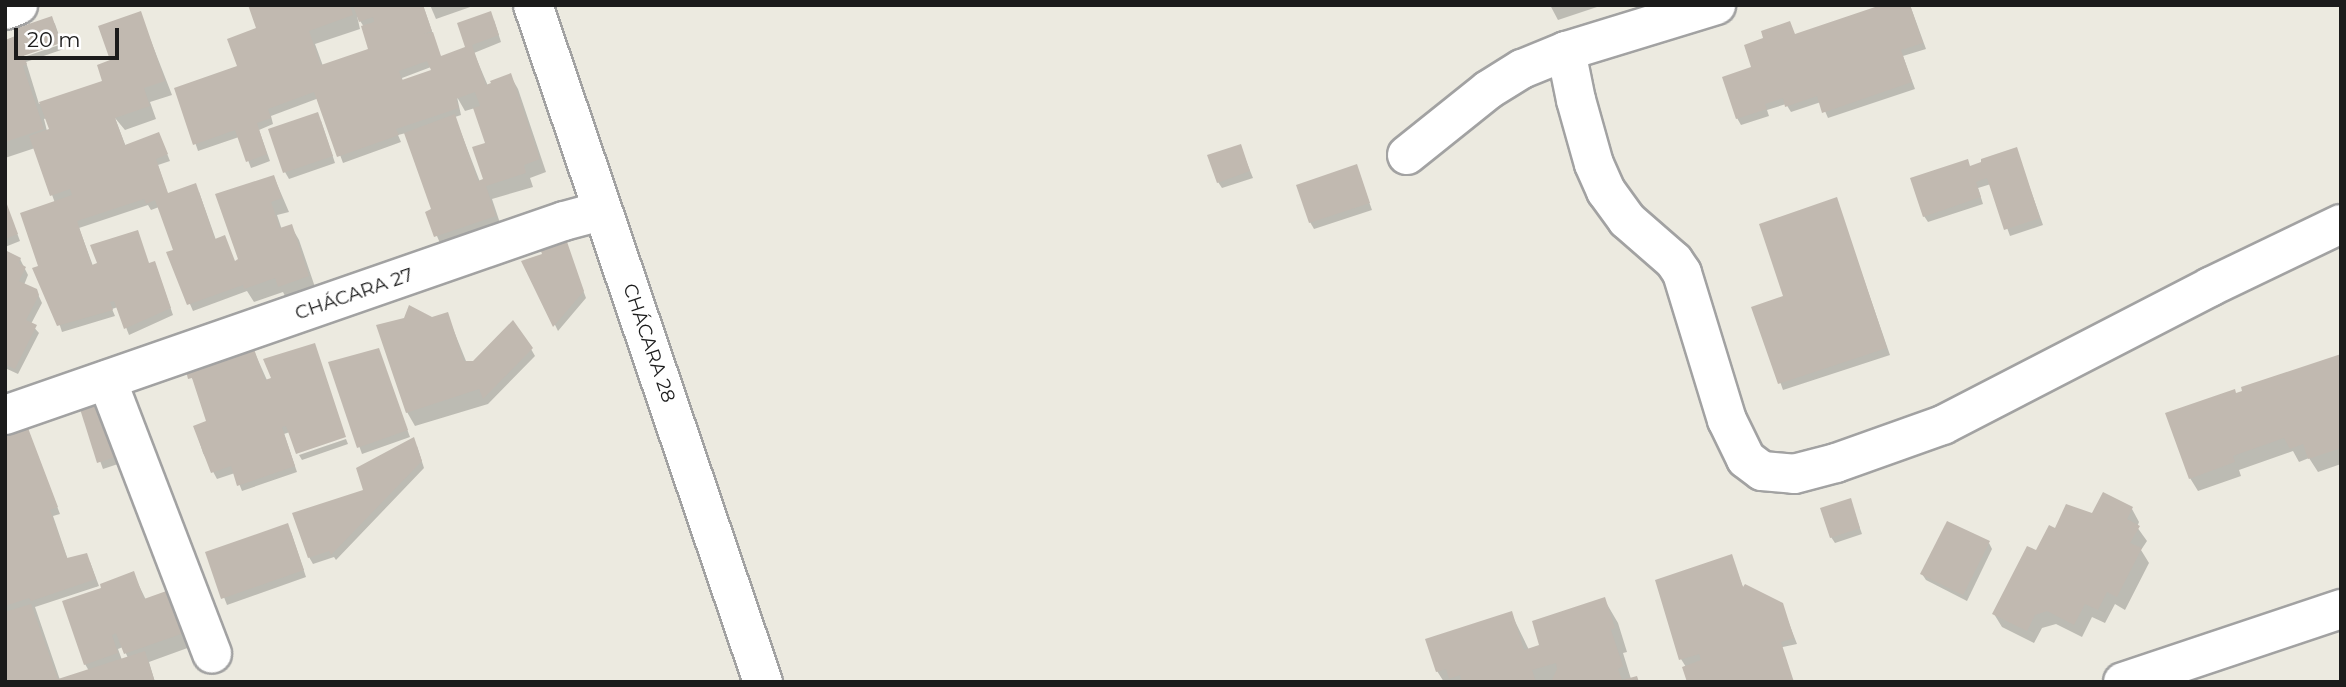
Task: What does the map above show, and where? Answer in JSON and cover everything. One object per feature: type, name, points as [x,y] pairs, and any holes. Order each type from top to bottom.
[{"type":"street","points":[[5,10],[18,5]]},
{"type":"street","name":"CHÁCARA 28","points":[[533,5],[763,682]]},
{"type":"street","points":[[1407,155],[1488,90],[1522,69],[1566,51],[1716,5]]},
{"type":"street","points":[[1566,51],[1583,126],[1606,191],[1627,220],[1674,261],[1682,273],[1727,420],[1746,459],[1762,471],[1794,474],[1836,463],[1942,425],[2210,287],[2341,224]]},
{"type":"street","name":"CHÁCARA 27","points":[[5,415],[602,211]]},
{"type":"street","points":[[107,380],[212,654]]},
{"type":"street","points":[[2123,682],[2341,609]]},
{"type":"building","points":[[248,5],[350,5],[353,15],[309,31],[321,65],[368,49],[361,26],[374,22],[373,17],[359,22],[353,5],[423,5],[432,31],[424,34],[433,32],[441,56],[465,47],[457,23],[491,11],[499,35],[472,45],[486,85],[511,73],[540,159],[524,165],[526,173],[486,186],[496,216],[434,237],[425,212],[431,209],[404,133],[455,114],[478,181],[483,179],[472,147],[485,143],[473,108],[480,106],[475,92],[456,99],[459,108],[396,129],[399,135],[337,157],[314,92],[268,109],[271,118],[257,123],[267,154],[246,162],[235,130],[193,145],[174,88],[237,66],[227,39],[256,28]],"holes":[[[427,61],[431,70],[402,80],[399,71]]]},
{"type":"building","points":[[1881,5],[1910,5],[1923,43],[1901,50],[1912,82],[1822,113],[1817,96],[1785,107],[1783,98],[1765,104],[1767,109],[1736,119],[1722,77],[1751,67],[1744,45],[1763,38],[1761,31],[1790,21],[1795,34]]},
{"type":"building","points":[[141,11],[165,81],[144,88],[150,106],[115,118],[125,145],[159,132],[168,154],[156,159],[168,193],[196,183],[215,239],[225,235],[235,261],[238,259],[215,194],[274,175],[282,198],[271,202],[280,228],[292,224],[309,276],[278,287],[275,278],[244,289],[243,285],[187,305],[166,252],[173,250],[155,200],[146,204],[144,199],[77,221],[92,265],[97,263],[90,245],[138,230],[149,263],[155,261],[171,308],[124,329],[114,301],[110,302],[113,310],[57,326],[32,268],[38,266],[20,213],[72,195],[70,189],[50,196],[29,136],[49,129],[39,102],[102,81],[97,65],[110,60],[98,26]]},
{"type":"building","points":[[52,16],[61,43],[23,56],[27,64],[23,66],[44,129],[5,142],[5,40],[16,36],[14,29]]},
{"type":"building","points":[[318,112],[333,156],[283,173],[268,129]]},
{"type":"building","points":[[1241,144],[1250,171],[1217,183],[1207,155]]},
{"type":"building","points":[[2017,147],[2040,218],[2004,230],[1987,178],[1976,182],[1981,197],[1923,217],[1910,178],[1968,159],[1970,166],[1981,162],[1981,159]]},
{"type":"building","points":[[1357,164],[1370,203],[1309,223],[1296,185]]},
{"type":"building","points":[[1837,197],[1887,348],[1778,384],[1751,307],[1783,296],[1759,224]]},
{"type":"building","points":[[5,199],[18,234],[5,239]]},
{"type":"building","points":[[564,233],[584,291],[553,327],[521,261],[542,254],[540,248]]},
{"type":"building","points":[[5,250],[21,258],[19,263],[26,267],[19,281],[37,289],[39,295],[26,320],[37,325],[15,369],[5,364]]},
{"type":"building","points":[[409,305],[432,317],[448,312],[464,361],[473,361],[513,320],[533,348],[483,399],[479,389],[406,413],[376,325],[404,318]]},
{"type":"building","points":[[315,343],[346,437],[296,454],[286,426],[282,427],[295,466],[237,486],[231,466],[211,473],[193,426],[206,421],[192,378],[188,379],[186,371],[254,349],[265,380],[271,378],[263,359]]},
{"type":"building","points":[[379,348],[408,430],[357,448],[328,362]]},
{"type":"building","points":[[2341,354],[2341,448],[2308,459],[2303,444],[2290,449],[2284,438],[2233,456],[2235,462],[2189,479],[2165,413],[2235,389],[2236,393],[2242,391],[2241,387]]},
{"type":"building","points":[[100,402],[121,455],[97,463],[80,409]]},
{"type":"building","points":[[28,428],[58,507],[50,510],[67,558],[87,553],[96,579],[31,601],[29,598],[5,606],[5,436]]},
{"type":"building","points":[[414,437],[422,461],[331,555],[329,551],[308,558],[292,513],[363,490],[356,468]]},
{"type":"building","points":[[2103,492],[2133,507],[2127,519],[2140,526],[2130,543],[2142,548],[2117,597],[2107,592],[2098,610],[2085,604],[2074,625],[2047,611],[2035,615],[2027,631],[1992,614],[2027,546],[2036,550],[2049,525],[2055,528],[2066,504],[2092,513]]},
{"type":"building","points":[[1851,498],[1860,528],[1830,538],[1820,508]]},
{"type":"building","points":[[1947,521],[1990,541],[1963,595],[1920,574]]},
{"type":"building","points":[[288,523],[304,570],[221,599],[205,552]]},
{"type":"building","points":[[1732,554],[1743,587],[1745,584],[1783,603],[1794,638],[1781,642],[1794,682],[1687,682],[1682,667],[1701,660],[1699,654],[1679,660],[1655,580]]},
{"type":"building","points":[[134,571],[144,599],[172,589],[187,632],[124,654],[116,633],[112,635],[118,653],[84,665],[62,601],[101,588],[100,584]]},
{"type":"building","points":[[1605,597],[1615,628],[1611,630],[1623,666],[1618,669],[1622,680],[1637,676],[1639,682],[1551,682],[1557,669],[1556,663],[1532,670],[1536,682],[1462,682],[1460,675],[1449,679],[1446,669],[1436,672],[1425,639],[1512,611],[1524,650],[1539,645],[1532,621]]},
{"type":"building","points":[[31,604],[58,679],[145,651],[155,682],[5,682],[5,612]]}]
